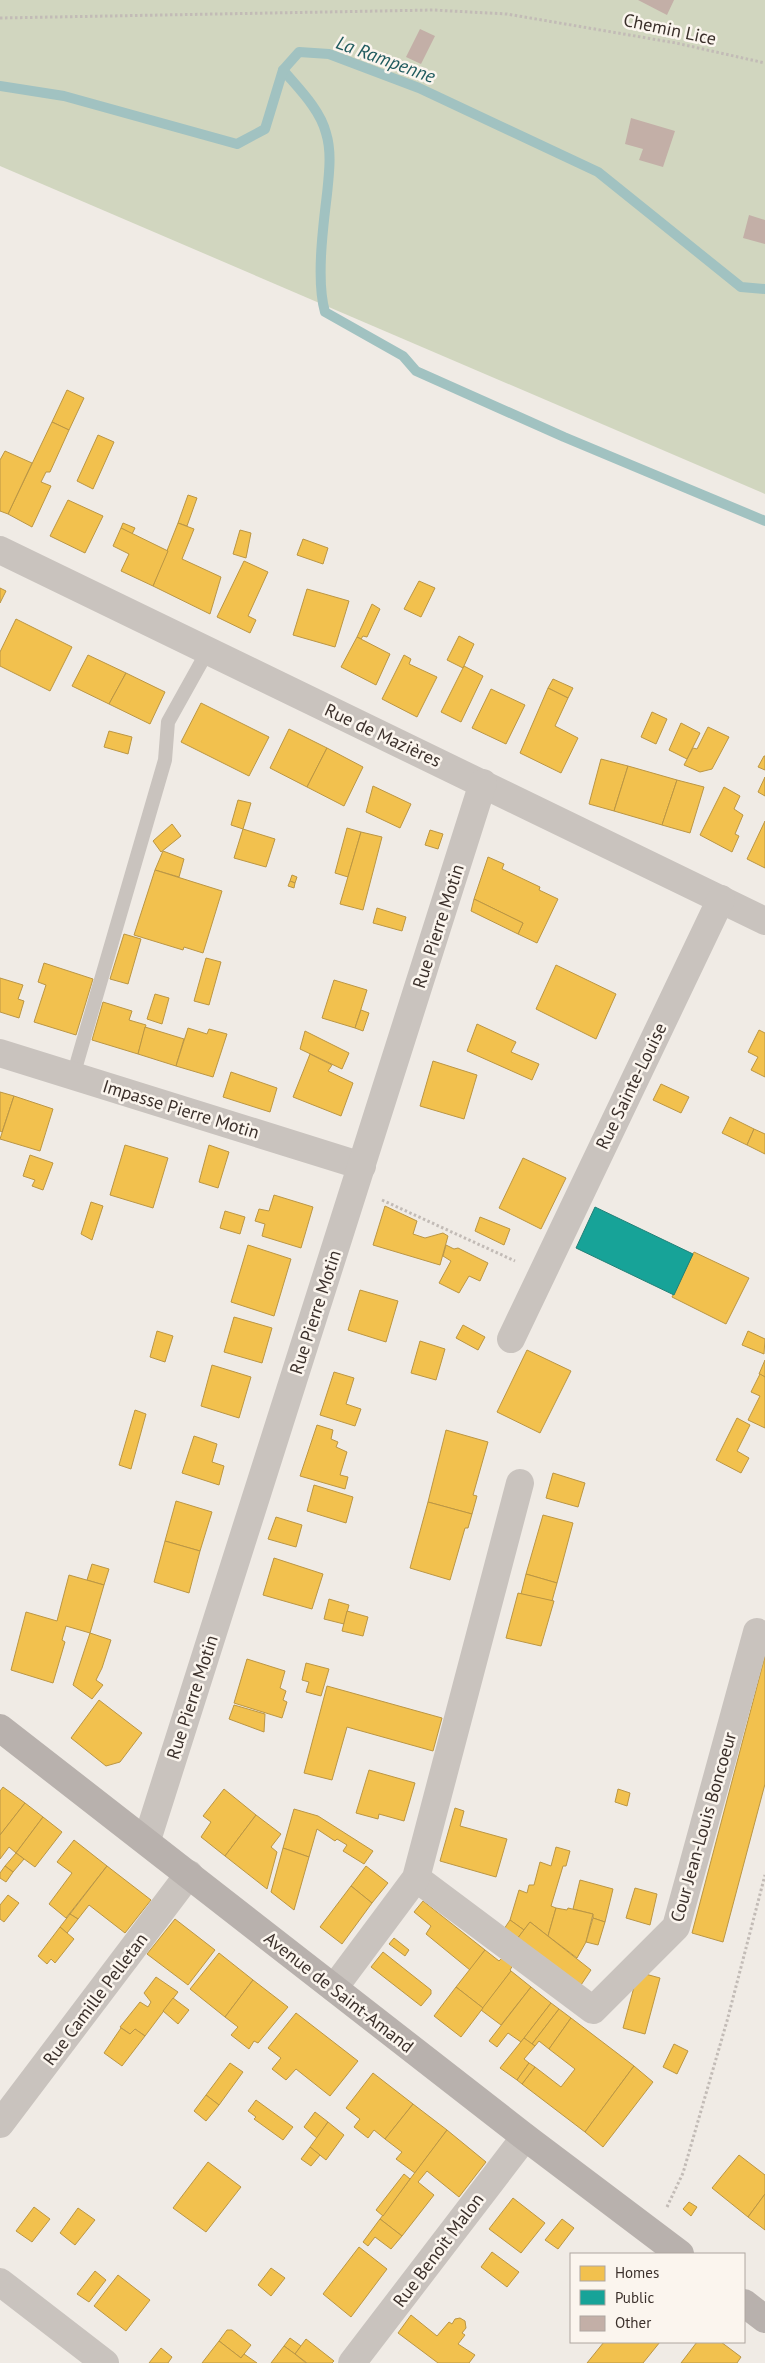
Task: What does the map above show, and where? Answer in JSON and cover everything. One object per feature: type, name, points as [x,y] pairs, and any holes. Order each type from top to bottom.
[{"type":"main road","name":"Avenue de Saint-Amand","points":[[0,1728],[147,1840],[525,2137],[679,2253]]},
{"type":"main road","points":[[745,2304],[765,2319]]},
{"type":"street","name":"Rue de Mazières","points":[[0,550],[765,921]]},
{"type":"street","name":"Rue Pierre Motin","points":[[147,1840],[483,783]]},
{"type":"street","name":"Rue Sainte-Louise","points":[[511,1339],[721,899]]},
{"type":"street","name":"Impasse Pierre Motin","points":[[0,1053],[73,1076],[358,1176]]},
{"type":"street","points":[[334,1988],[416,1878],[520,1483]]},
{"type":"street","name":"Cour Jean-Louis Boncoeur","points":[[416,1878],[593,2010],[676,1927],[757,1632]]},
{"type":"street","name":"Rue Camille Pelletan","points":[[0,2124],[189,1874]]},
{"type":"street","name":"Rue Benoit Malon","points":[[352,2363],[525,2137]]},
{"type":"street","points":[[0,2282],[105,2363]]},
{"type":"lane","points":[[73,1076],[165,760],[168,722],[207,652]]},
{"type":"path","name":"Chemin Lice","points":[[0,18],[433,10],[507,14],[657,39],[765,63]]},
{"type":"path","points":[[358,1176],[542,1273]]},
{"type":"path","points":[[653,2234],[683,2173],[727,2021],[765,1876]]},
{"type":"green space","points":[[0,0],[765,0],[765,494],[0,166]]},
{"type":"building: Homes","points":[[67,390],[84,398],[69,430],[52,422]]},
{"type":"building: Homes","points":[[52,422],[69,430],[50,472],[46,472],[41,482],[51,486],[32,527],[8,514]]},
{"type":"building: Homes","points":[[98,435],[114,442],[93,489],[77,481]]},
{"type":"building: Homes","points":[[5,451],[32,463],[8,514],[0,511],[0,460]]},
{"type":"building: Homes","points":[[188,495],[197,498],[187,526],[178,523]]},
{"type":"building: Homes","points":[[68,500],[103,516],[85,553],[50,536]]},
{"type":"building: Homes","points":[[123,523],[135,528],[132,534],[121,528]]},
{"type":"building: Homes","points":[[178,523],[194,529],[182,559],[221,577],[210,614],[153,586]]},
{"type":"building: Homes","points":[[121,528],[168,551],[153,586],[121,571],[129,554],[113,546]]},
{"type":"building: Homes","points":[[240,530],[251,533],[246,558],[233,554]]},
{"type":"building: Homes","points":[[303,539],[328,548],[323,564],[297,555]]},
{"type":"building: Homes","points":[[244,561],[268,572],[248,616],[256,620],[250,633],[217,617]]},
{"type":"building: Homes","points":[[419,581],[435,588],[421,617],[404,609]]},
{"type":"building: Homes","points":[[0,588],[6,591],[0,603]]},
{"type":"building: Homes","points":[[307,589],[349,601],[335,647],[293,635]]},
{"type":"building: Homes","points":[[372,604],[380,609],[367,637],[363,636],[361,639],[357,637]]},
{"type":"building: Homes","points":[[16,619],[72,647],[50,691],[0,666],[0,652]]},
{"type":"building: Homes","points":[[459,636],[474,644],[463,668],[447,660]]},
{"type":"building: Homes","points":[[357,637],[390,654],[376,685],[341,667]]},
{"type":"building: Homes","points":[[88,655],[126,673],[109,704],[72,686]]},
{"type":"building: Homes","points":[[404,655],[411,659],[409,664],[437,677],[417,717],[382,699]]},
{"type":"building: Homes","points":[[464,666],[483,676],[461,722],[441,712]]},
{"type":"building: Homes","points":[[126,673],[165,692],[150,724],[109,704]]},
{"type":"building: Homes","points":[[553,679],[573,688],[568,698],[548,688]]},
{"type":"building: Homes","points":[[548,688],[568,698],[555,726],[578,738],[561,773],[520,753]]},
{"type":"building: Homes","points":[[491,689],[525,705],[506,744],[472,728]]},
{"type":"building: Homes","points":[[201,703],[269,737],[249,776],[181,742]]},
{"type":"building: Homes","points":[[652,712],[667,719],[656,744],[641,737]]},
{"type":"building: Homes","points":[[681,723],[700,733],[687,759],[669,750]]},
{"type":"building: Homes","points":[[708,727],[729,737],[712,769],[700,772],[684,765],[693,748],[697,749]]},
{"type":"building: Homes","points":[[289,729],[327,748],[307,787],[270,768]]},
{"type":"building: Homes","points":[[109,731],[132,737],[128,754],[104,747]]},
{"type":"building: Homes","points":[[327,748],[363,767],[344,806],[307,787]]},
{"type":"building: Homes","points":[[765,756],[765,770],[758,767]]},
{"type":"building: Homes","points":[[601,759],[628,766],[614,811],[589,804]]},
{"type":"building: Homes","points":[[628,766],[677,780],[662,825],[614,811]]},
{"type":"building: Homes","points":[[765,777],[765,796],[758,792]]},
{"type":"building: Homes","points":[[677,780],[704,787],[690,833],[662,825]]},
{"type":"building: Homes","points":[[373,786],[411,804],[400,828],[366,812]]},
{"type":"building: Homes","points":[[724,787],[740,796],[734,809],[743,815],[735,834],[739,836],[732,852],[700,835]]},
{"type":"building: Homes","points":[[238,800],[251,803],[243,829],[231,825]]},
{"type":"building: Homes","points":[[765,821],[765,868],[747,859]]},
{"type":"building: Homes","points":[[172,824],[181,836],[161,852],[153,841]]},
{"type":"building: Homes","points":[[347,828],[361,832],[348,877],[335,873]]},
{"type":"building: Homes","points":[[243,829],[275,839],[266,867],[234,858]]},
{"type":"building: Homes","points":[[430,830],[443,834],[438,849],[425,845]]},
{"type":"building: Homes","points":[[361,832],[382,837],[363,910],[340,904]]},
{"type":"building: Homes","points":[[163,851],[184,859],[179,877],[155,870]]},
{"type":"building: Homes","points":[[488,857],[504,864],[502,869],[540,887],[539,890],[558,899],[537,943],[518,934],[523,923],[474,899]]},
{"type":"building: Homes","points":[[155,870],[222,891],[203,953],[184,947],[183,950],[134,935]]},
{"type":"building: Homes","points":[[292,875],[297,877],[295,883],[290,881]]},
{"type":"building: Homes","points":[[290,881],[295,883],[294,888],[288,886]]},
{"type":"building: Homes","points":[[474,899],[523,923],[518,934],[471,911]]},
{"type":"building: Homes","points":[[377,908],[406,917],[402,931],[373,923]]},
{"type":"building: Homes","points":[[124,934],[141,939],[128,984],[110,979]]},
{"type":"building: Homes","points":[[206,958],[221,962],[209,1005],[194,1001]]},
{"type":"building: Homes","points":[[44,963],[93,979],[76,1035],[34,1022],[46,985],[38,982]]},
{"type":"building: Homes","points":[[556,965],[616,994],[596,1039],[536,1009]]},
{"type":"building: Homes","points":[[0,978],[23,985],[18,999],[24,1001],[19,1018],[0,1012]]},
{"type":"building: Homes","points":[[334,980],[367,990],[355,1028],[322,1018]]},
{"type":"building: Homes","points":[[155,994],[169,998],[162,1024],[147,1019]]},
{"type":"building: Homes","points":[[103,1002],[132,1011],[129,1020],[146,1025],[138,1054],[92,1040]]},
{"type":"building: Homes","points":[[361,1010],[369,1013],[363,1031],[355,1028]]},
{"type":"building: Homes","points":[[477,1024],[516,1042],[511,1052],[539,1064],[532,1080],[467,1051]]},
{"type":"building: Homes","points":[[145,1027],[184,1039],[176,1066],[138,1054]]},
{"type":"building: Homes","points":[[188,1028],[207,1034],[209,1029],[227,1034],[213,1077],[176,1066]]},
{"type":"building: Homes","points":[[759,1030],[765,1033],[765,1077],[751,1070],[758,1057],[748,1052]]},
{"type":"building: Homes","points":[[305,1031],[349,1053],[342,1069],[300,1049]]},
{"type":"building: Homes","points":[[310,1054],[332,1065],[328,1071],[353,1083],[341,1116],[293,1097]]},
{"type":"building: Homes","points":[[433,1061],[477,1075],[464,1119],[420,1106]]},
{"type":"building: Homes","points":[[231,1072],[277,1088],[270,1112],[223,1097]]},
{"type":"building: Homes","points":[[661,1084],[689,1097],[681,1113],[653,1100]]},
{"type":"building: Homes","points":[[0,1092],[14,1096],[2,1132],[0,1131]]},
{"type":"building: Homes","points":[[14,1096],[53,1109],[40,1151],[0,1139]]},
{"type":"building: Homes","points":[[730,1117],[754,1129],[747,1145],[722,1133]]},
{"type":"building: Homes","points":[[754,1129],[765,1134],[765,1154],[747,1145]]},
{"type":"building: Homes","points":[[125,1145],[168,1158],[153,1208],[110,1195]]},
{"type":"building: Homes","points":[[209,1145],[229,1152],[218,1188],[199,1182]]},
{"type":"building: Homes","points":[[30,1155],[53,1163],[43,1190],[32,1186],[35,1180],[23,1176]]},
{"type":"building: Homes","points":[[523,1158],[566,1178],[541,1229],[499,1208]]},
{"type":"building: Homes","points":[[274,1195],[313,1207],[301,1248],[262,1236],[265,1224],[255,1221],[259,1209],[269,1211]]},
{"type":"building: Homes","points":[[91,1202],[103,1206],[92,1240],[81,1234]]},
{"type":"building: Homes","points":[[385,1206],[417,1221],[413,1234],[425,1238],[443,1233],[448,1236],[440,1265],[373,1245]]},
{"type":"building: Homes","points":[[225,1211],[245,1217],[240,1234],[220,1228]]},
{"type":"building: Homes","points":[[480,1217],[510,1229],[504,1245],[475,1231]]},
{"type":"building: Homes","points":[[248,1245],[291,1259],[274,1316],[231,1302]]},
{"type":"building: Homes","points":[[446,1245],[454,1249],[458,1248],[488,1263],[480,1281],[469,1276],[459,1293],[439,1283],[451,1261],[443,1256]]},
{"type":"building: Homes","points":[[694,1252],[749,1278],[726,1324],[672,1297]]},
{"type":"building: Homes","points":[[360,1290],[398,1301],[386,1342],[348,1330]]},
{"type":"building: Homes","points":[[234,1317],[272,1328],[262,1363],[224,1352]]},
{"type":"building: Homes","points":[[463,1325],[485,1337],[478,1350],[456,1338]]},
{"type":"building: Homes","points":[[157,1331],[173,1336],[165,1362],[150,1357]]},
{"type":"building: Homes","points":[[748,1331],[765,1339],[764,1354],[742,1345]]},
{"type":"building: Homes","points":[[420,1341],[445,1349],[436,1380],[411,1373]]},
{"type":"building: Homes","points":[[527,1350],[571,1371],[540,1433],[497,1412]]},
{"type":"building: Homes","points":[[765,1360],[765,1377],[759,1374]]},
{"type":"building: Homes","points":[[212,1365],[251,1377],[239,1418],[201,1406]]},
{"type":"building: Homes","points":[[334,1372],[354,1378],[346,1404],[361,1409],[355,1426],[320,1415]]},
{"type":"building: Homes","points":[[760,1374],[765,1377],[765,1428],[748,1420],[760,1396],[751,1392]]},
{"type":"building: Homes","points":[[135,1410],[146,1414],[131,1469],[119,1465]]},
{"type":"building: Homes","points":[[737,1418],[750,1425],[737,1451],[749,1458],[741,1473],[716,1460]]},
{"type":"building: Homes","points":[[317,1425],[333,1430],[331,1439],[338,1442],[336,1447],[347,1452],[340,1475],[348,1477],[345,1489],[300,1476]]},
{"type":"building: Homes","points":[[446,1430],[488,1442],[473,1495],[477,1496],[472,1514],[428,1502]]},
{"type":"building: Homes","points":[[194,1436],[217,1444],[212,1462],[224,1466],[219,1485],[182,1473]]},
{"type":"building: Homes","points":[[553,1473],[585,1483],[578,1507],[546,1498]]},
{"type":"building: Homes","points":[[314,1485],[353,1497],[346,1523],[307,1511]]},
{"type":"building: Homes","points":[[176,1501],[212,1512],[200,1551],[165,1541]]},
{"type":"building: Homes","points":[[428,1502],[472,1514],[468,1528],[465,1528],[450,1580],[410,1568]]},
{"type":"building: Homes","points":[[543,1515],[573,1523],[557,1583],[526,1574]]},
{"type":"building: Homes","points":[[276,1517],[302,1525],[296,1547],[268,1539]]},
{"type":"building: Homes","points":[[165,1541],[200,1551],[189,1593],[154,1582]]},
{"type":"building: Homes","points":[[274,1558],[323,1574],[312,1609],[263,1595]]},
{"type":"building: Homes","points":[[92,1564],[109,1569],[104,1585],[87,1580]]},
{"type":"building: Homes","points":[[526,1574],[557,1583],[552,1601],[521,1594]]},
{"type":"building: Homes","points":[[69,1575],[104,1585],[90,1633],[66,1626],[62,1640],[65,1642],[53,1683],[11,1670],[26,1612],[57,1621]]},
{"type":"building: Homes","points":[[518,1593],[554,1601],[541,1646],[506,1638]]},
{"type":"building: Homes","points":[[329,1599],[349,1605],[344,1624],[324,1619]]},
{"type":"building: Homes","points":[[347,1611],[368,1617],[363,1636],[342,1631]]},
{"type":"building: Homes","points":[[90,1633],[111,1640],[96,1680],[103,1685],[92,1699],[73,1685]]},
{"type":"building: Homes","points":[[765,1656],[765,1784],[723,1942],[692,1933]]},
{"type":"building: Homes","points":[[247,1659],[285,1671],[280,1688],[286,1691],[283,1700],[287,1702],[282,1718],[234,1703]]},
{"type":"building: Homes","points":[[306,1663],[329,1669],[321,1696],[306,1692],[309,1682],[302,1680]]},
{"type":"building: Homes","points":[[327,1686],[442,1718],[433,1751],[347,1727],[332,1780],[304,1773]]},
{"type":"building: Homes","points":[[99,1700],[142,1733],[120,1762],[106,1766],[71,1738]]},
{"type":"building: Homes","points":[[234,1705],[265,1714],[264,1732],[229,1719]]},
{"type":"building: Homes","points":[[369,1770],[415,1783],[404,1821],[379,1814],[378,1819],[356,1813]]},
{"type":"building: Homes","points":[[3,1787],[25,1803],[0,1835],[0,1791]]},
{"type":"building: Homes","points":[[224,1789],[256,1815],[225,1856],[201,1837],[211,1822],[203,1816]]},
{"type":"building: Homes","points":[[618,1789],[630,1793],[627,1806],[615,1802]]},
{"type":"building: Homes","points":[[25,1803],[43,1817],[16,1853],[9,1847],[0,1859],[0,1835]]},
{"type":"building: Homes","points":[[455,1808],[464,1811],[460,1826],[507,1839],[496,1877],[440,1861]]},
{"type":"building: Homes","points":[[294,1809],[318,1816],[373,1851],[364,1864],[343,1851],[347,1845],[337,1839],[335,1841],[317,1829],[309,1857],[283,1848]]},
{"type":"building: Homes","points":[[256,1815],[281,1834],[271,1847],[277,1852],[267,1889],[225,1856]]},
{"type":"building: Homes","points":[[43,1817],[62,1832],[35,1867],[16,1853]]},
{"type":"building: Homes","points":[[74,1840],[107,1866],[66,1918],[49,1904],[72,1873],[57,1862]]},
{"type":"building: Homes","points":[[556,1847],[570,1851],[566,1866],[563,1866],[551,1906],[556,1908],[548,1936],[530,1922],[524,1930],[510,1920],[519,1890],[527,1893],[529,1885],[534,1885],[540,1862],[551,1866]]},
{"type":"building: Homes","points":[[283,1848],[309,1857],[294,1910],[271,1892]]},
{"type":"building: Homes","points":[[16,1853],[24,1859],[13,1872],[5,1866]]},
{"type":"building: Homes","points":[[5,1866],[13,1872],[6,1882],[0,1878],[0,1873]]},
{"type":"building: Homes","points":[[107,1866],[151,1900],[125,1933],[89,1905],[78,1919],[70,1914]]},
{"type":"building: Homes","points":[[366,1866],[388,1883],[372,1903],[351,1886]]},
{"type":"building: Homes","points":[[580,1880],[613,1889],[605,1922],[593,1918],[593,1914],[573,1909]]},
{"type":"building: Homes","points":[[351,1886],[372,1903],[342,1944],[320,1927]]},
{"type":"building: Homes","points":[[635,1888],[657,1894],[650,1925],[626,1918]]},
{"type":"building: Homes","points":[[8,1895],[19,1903],[4,1922],[0,1919],[0,1905]]},
{"type":"building: Homes","points":[[423,1901],[485,1950],[470,1970],[426,1934],[431,1926],[414,1912]]},
{"type":"building: Homes","points":[[556,1908],[567,1910],[568,1908],[593,1914],[586,1942],[577,1958],[548,1936]]},
{"type":"building: Homes","points":[[70,1914],[78,1919],[67,1933],[60,1927]]},
{"type":"building: Homes","points":[[593,1918],[605,1922],[598,1945],[586,1942]]},
{"type":"building: Homes","points":[[175,1919],[215,1950],[188,1985],[147,1954]]},
{"type":"building: Homes","points":[[510,1920],[524,1930],[517,1939],[504,1929]]},
{"type":"building: Homes","points":[[530,1922],[591,1970],[579,1988],[517,1939]]},
{"type":"building: Homes","points":[[60,1927],[74,1939],[55,1963],[51,1959],[47,1964],[38,1956]]},
{"type":"building: Homes","points":[[394,1938],[409,1950],[405,1956],[389,1944]]},
{"type":"building: Homes","points":[[485,1950],[499,1961],[503,1957],[513,1965],[511,1971],[483,2008],[456,1987]]},
{"type":"building: Homes","points":[[383,1952],[431,1990],[431,1994],[421,2006],[371,1967]]},
{"type":"building: Homes","points":[[219,1953],[253,1980],[225,2017],[190,1989]]},
{"type":"building: Homes","points":[[511,1971],[531,1987],[501,2025],[481,2010]]},
{"type":"building: Homes","points":[[638,1972],[660,1978],[645,2034],[623,2028]]},
{"type":"building: Homes","points":[[156,1977],[178,1992],[145,2036],[135,2029],[130,2034],[120,2027],[140,2002],[148,2007],[151,2002],[144,1993]]},
{"type":"building: Homes","points":[[253,1980],[288,2007],[258,2043],[254,2041],[249,2049],[231,2035],[238,2027],[225,2017]]},
{"type":"building: Homes","points":[[456,1987],[483,2008],[461,2037],[434,2016]]},
{"type":"building: Homes","points":[[531,1987],[551,2003],[521,2042],[508,2033],[497,2047],[489,2041]]},
{"type":"building: Homes","points":[[173,1998],[189,2010],[178,2024],[163,2011]]},
{"type":"building: Homes","points":[[551,2003],[559,2009],[532,2044],[524,2038]]},
{"type":"building: Homes","points":[[559,2009],[571,2018],[549,2049],[539,2041],[535,2046],[532,2044]]},
{"type":"building: Homes","points":[[296,2013],[358,2061],[330,2096],[296,2069],[286,2080],[272,2069],[281,2058],[268,2048]]},
{"type":"building: Homes","points":[[571,2018],[634,2066],[585,2132],[522,2084],[535,2067],[561,2087],[575,2069],[549,2049]]},
{"type":"building: Homes","points":[[121,2028],[130,2034],[135,2029],[145,2036],[122,2066],[104,2053]]},
{"type":"building: Homes","points":[[524,2038],[535,2046],[524,2059],[529,2063],[517,2080],[500,2068]]},
{"type":"building: Homes","points":[[674,2044],[688,2051],[677,2074],[663,2067]]},
{"type":"building: Homes","points":[[230,2063],[243,2072],[219,2105],[206,2095]]},
{"type":"building: Homes","points":[[529,2063],[535,2067],[522,2084],[517,2080]]},
{"type":"building: Homes","points":[[634,2066],[653,2082],[603,2147],[585,2132]]},
{"type":"building: Homes","points":[[373,2073],[413,2104],[385,2139],[374,2130],[368,2138],[354,2127],[360,2119],[346,2108]]},
{"type":"building: Homes","points":[[206,2095],[219,2105],[206,2121],[194,2111]]},
{"type":"building: Homes","points":[[256,2100],[293,2127],[283,2140],[254,2119],[256,2117],[248,2111]]},
{"type":"building: Homes","points":[[413,2104],[447,2130],[415,2173],[396,2159],[402,2152],[385,2139]]},
{"type":"building: Homes","points":[[315,2112],[328,2122],[317,2138],[304,2127]]},
{"type":"building: Homes","points":[[328,2122],[344,2135],[326,2160],[310,2147]]},
{"type":"building: Homes","points":[[447,2130],[486,2162],[459,2197],[427,2171],[418,2182],[434,2195],[402,2236],[380,2219]]},
{"type":"building: Homes","points":[[310,2147],[320,2155],[311,2166],[301,2159]]},
{"type":"building: Homes","points":[[739,2155],[765,2175],[765,2194],[748,2217],[712,2188]]},
{"type":"building: Homes","points":[[208,2162],[241,2187],[206,2232],[173,2208]]},
{"type":"building: Homes","points":[[404,2174],[410,2179],[383,2216],[376,2210]]},
{"type":"building: Homes","points":[[765,2194],[765,2230],[748,2217]]},
{"type":"building: Homes","points":[[513,2198],[545,2223],[521,2253],[489,2229]]},
{"type":"building: Homes","points":[[689,2202],[697,2207],[691,2216],[683,2209]]},
{"type":"building: Homes","points":[[34,2207],[50,2219],[32,2242],[16,2231]]},
{"type":"building: Homes","points":[[78,2208],[95,2220],[75,2245],[60,2233]]},
{"type":"building: Homes","points":[[380,2219],[402,2236],[391,2249],[375,2237],[368,2246],[363,2242]]},
{"type":"building: Homes","points":[[562,2219],[574,2228],[558,2249],[545,2240]]},
{"type":"building: Homes","points":[[359,2247],[387,2269],[351,2317],[323,2294]]},
{"type":"building: Homes","points":[[492,2252],[519,2272],[507,2287],[481,2267]]},
{"type":"building: Homes","points":[[271,2268],[285,2278],[271,2296],[258,2285]]},
{"type":"building: Homes","points":[[95,2271],[106,2280],[89,2302],[77,2294]]},
{"type":"building: Homes","points":[[118,2275],[150,2300],[126,2331],[94,2306]]},
{"type":"building: Homes","points":[[411,2315],[437,2336],[449,2322],[452,2324],[455,2319],[460,2318],[465,2321],[466,2328],[462,2333],[465,2335],[458,2344],[475,2355],[469,2363],[438,2363],[398,2333]]},
{"type":"building: Homes","points":[[227,2330],[232,2330],[251,2345],[241,2358],[219,2341]]},
{"type":"building: Homes","points":[[290,2338],[301,2346],[295,2354],[284,2346]]},
{"type":"building: Homes","points":[[306,2339],[334,2361],[332,2363],[307,2363],[295,2354]]},
{"type":"building: Homes","points":[[219,2341],[241,2358],[244,2354],[257,2363],[202,2363]]},
{"type":"building: Homes","points":[[603,2343],[659,2343],[643,2363],[587,2363]]},
{"type":"building: Homes","points":[[696,2343],[722,2343],[741,2357],[737,2363],[681,2363]]},
{"type":"building: Homes","points":[[284,2346],[295,2354],[306,2363],[271,2363]]},
{"type":"building: Homes","points":[[161,2348],[172,2357],[168,2363],[149,2363]]},
{"type":"building: Public","points":[[595,1207],[693,1254],[674,1295],[576,1248]]},
{"type":"building: Other","points":[[638,0],[674,0],[667,15]]},
{"type":"building: Other","points":[[420,29],[435,36],[421,64],[406,57]]},
{"type":"building: Other","points":[[631,118],[675,131],[663,167],[639,160],[643,149],[625,144]]},
{"type":"building: Other","points":[[749,215],[765,220],[765,244],[743,238]]},
{"type":"waterway","name":"La Rampenne","points":[[0,86],[64,96],[237,144],[265,129],[283,70],[299,52],[329,54],[419,88],[598,172],[741,287],[765,289]]},
{"type":"waterway","points":[[283,70],[314,107],[323,124],[328,140],[329,171],[322,238],[321,270],[322,299],[325,312],[403,356],[416,371],[564,437],[765,521]]}]
